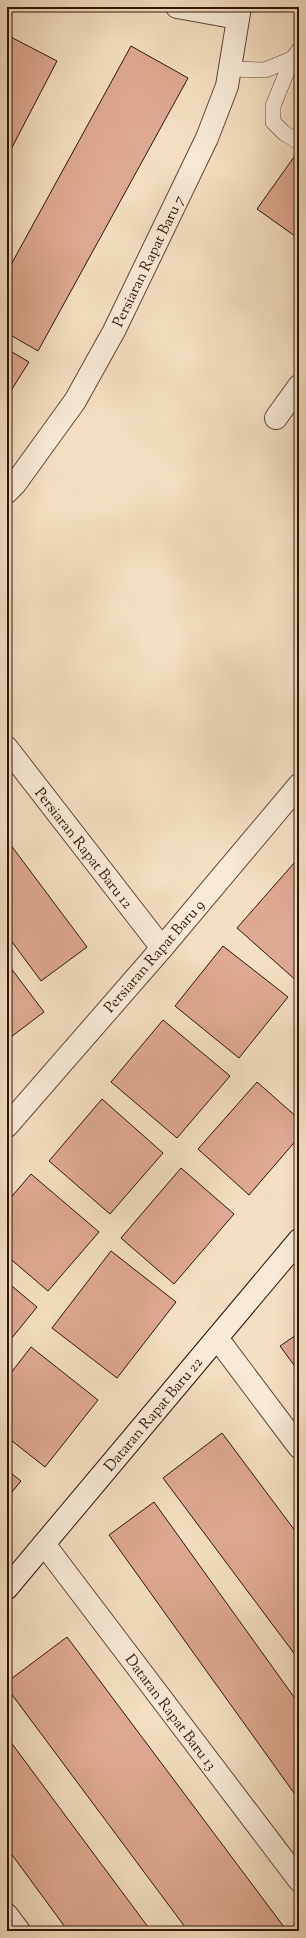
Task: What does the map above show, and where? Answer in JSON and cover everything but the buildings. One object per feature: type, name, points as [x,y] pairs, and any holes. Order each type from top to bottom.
[{"type":"street","points":[[177,7],[239,13]]},
{"type":"street","name":"Persiaran Rapat Baru 7","points":[[7,492],[15,484],[75,402],[114,330],[207,138],[227,86],[239,13]]},
{"type":"street","points":[[276,418],[299,386]]},
{"type":"street","name":"Persiaran Rapat Baru 12","points":[[7,748],[162,948]]},
{"type":"street","name":"Persiaran Rapat Baru 9","points":[[7,1126],[162,948],[299,785]]},
{"type":"street","name":"Dataran Rapat Baru 22","points":[[7,1588],[299,1240]]},
{"type":"street","points":[[218,1338],[299,1448]]},
{"type":"street","name":"Dataran Rapat Baru 13","points":[[44,1544],[299,1880]]},
{"type":"street","points":[[7,1915],[19,1931]]},
{"type":"lane","points":[[231,69],[265,70],[295,54]]},
{"type":"lane","points":[[295,54],[273,106],[273,122],[284,133],[299,142]]}]
